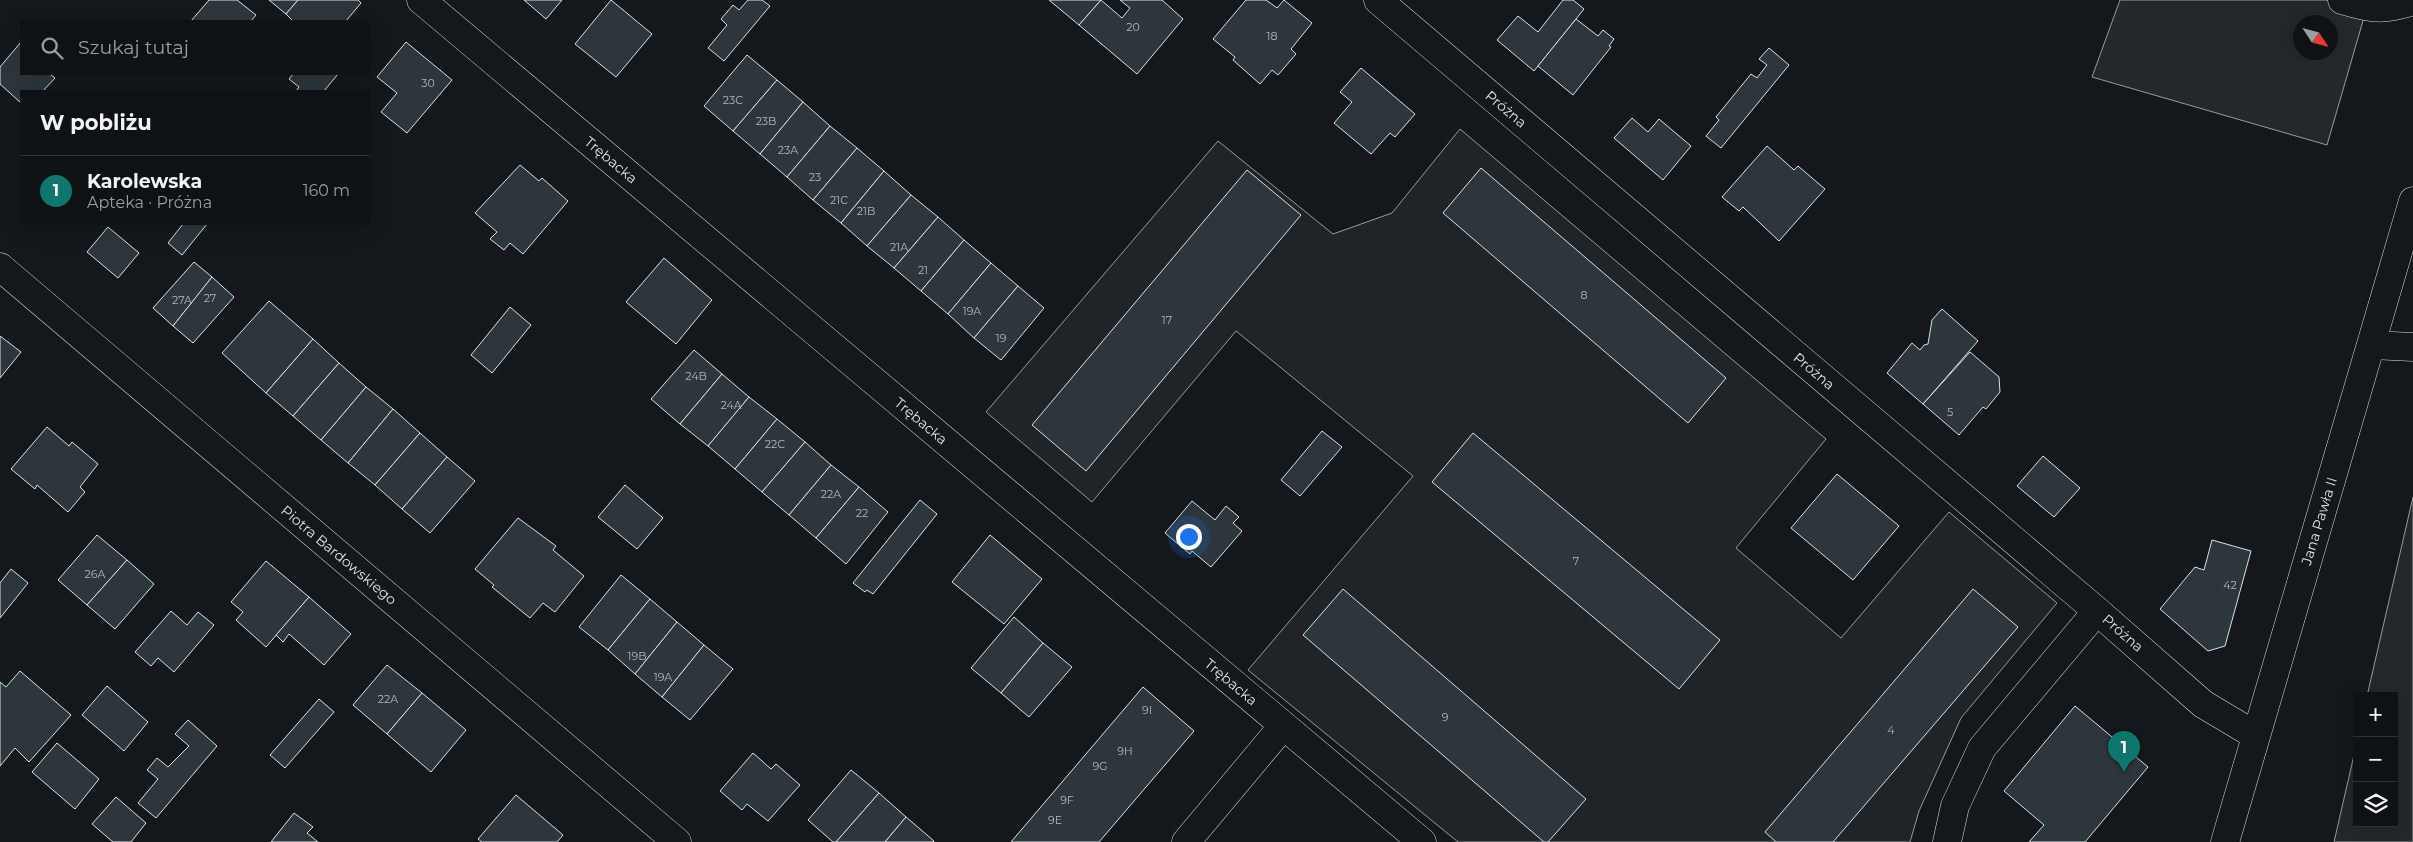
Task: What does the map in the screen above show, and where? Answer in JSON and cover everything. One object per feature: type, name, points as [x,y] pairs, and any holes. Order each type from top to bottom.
[{"type":"street","name":"Trębacka","points":[[421,0],[1422,842]]},
{"type":"street","name":"Próżna","points":[[1378,0],[2097,610],[2203,704],[2256,735]]},
{"type":"street","points":[[2342,0],[2374,9],[2395,7],[2413,1]]},
{"type":"street","name":"Jana Pawła II","points":[[2225,842],[2413,201]]},
{"type":"street","name":"Piotra Bardowskiego","points":[[0,267],[677,842]]},
{"type":"street","points":[[2372,345],[2413,348]]},
{"type":"street","points":[[1947,842],[1954,806],[1982,748],[2097,610]]},
{"type":"street","points":[[1186,842],[1284,726]]},
{"type":"shaded area","points":[[2120,0],[2369,0],[2327,145],[2092,77]]},
{"type":"shaded area","points":[[1460,129],[1826,439],[1736,548],[1841,638],[1949,512],[2057,603],[1961,718],[1919,811],[1910,842],[1458,842],[1248,670],[1413,476],[1236,331],[1092,502],[986,412],[1218,141],[1333,234],[1392,213]]},
{"type":"shaded area","points":[[2413,497],[2413,842],[2334,842],[2353,759],[2353,827],[2398,827],[2398,692],[2368,692]]},
{"type":"building","points":[[209,0],[237,0],[256,15],[252,20],[192,20]]},
{"type":"building","points":[[269,0],[298,0],[286,14]]},
{"type":"building","points":[[298,0],[358,0],[361,3],[347,20],[292,20],[286,14]]},
{"type":"building","points":[[524,0],[562,0],[546,19]]},
{"type":"building","points":[[611,0],[652,34],[616,77],[575,44]]},
{"type":"building","points":[[748,0],[762,0],[770,6],[724,61],[708,48],[727,25],[721,19],[733,5],[739,10]]},
{"type":"building","points":[[1049,0],[1101,0],[1079,25]]},
{"type":"building","points":[[1101,0],[1122,18],[1130,8],[1120,0],[1162,0],[1183,19],[1137,74],[1079,25]]},
{"type":"building","points":[[1246,0],[1266,0],[1277,8],[1284,0],[1312,23],[1291,49],[1296,54],[1278,75],[1272,70],[1260,84],[1233,60],[1235,57],[1213,39]]},
{"type":"building","points":[[1563,0],[1573,0],[1584,9],[1534,71],[1497,40],[1518,16],[1538,32]]},
{"type":"building","points":[[1576,19],[1598,36],[1603,30],[1614,39],[1609,46],[1611,47],[1573,95],[1538,66]]},
{"type":"building","points":[[406,42],[452,80],[407,133],[381,112],[397,93],[377,77]]},
{"type":"building","points":[[20,43],[20,75],[51,75],[55,78],[44,90],[20,90],[20,102],[0,84],[0,67]]},
{"type":"building","points":[[1769,48],[1789,65],[1721,148],[1706,136],[1719,120],[1716,117],[1751,74],[1757,78],[1767,65],[1759,59]]},
{"type":"building","points":[[747,55],[777,80],[733,131],[704,106]]},
{"type":"building","points":[[1361,68],[1415,114],[1395,137],[1390,133],[1371,154],[1334,123],[1352,102],[1340,92]]},
{"type":"building","points":[[292,75],[337,75],[325,90],[297,90],[299,87],[289,79]]},
{"type":"building","points":[[777,80],[803,102],[760,154],[733,131]]},
{"type":"building","points":[[803,102],[830,126],[787,177],[760,154]]},
{"type":"building","points":[[1632,118],[1648,132],[1659,119],[1691,146],[1663,180],[1614,138]]},
{"type":"building","points":[[830,126],[857,148],[813,200],[787,177]]},
{"type":"building","points":[[1767,146],[1794,170],[1798,166],[1825,189],[1779,241],[1743,207],[1739,211],[1722,197]]},
{"type":"building","points":[[857,148],[884,171],[841,223],[813,200]]},
{"type":"building","points":[[520,165],[539,181],[542,178],[568,201],[523,254],[510,243],[504,250],[490,239],[497,232],[475,213]]},
{"type":"building","points":[[1481,168],[1726,378],[1688,423],[1443,213]]},
{"type":"building","points":[[1247,170],[1301,215],[1086,471],[1032,425]]},
{"type":"building","points":[[884,171],[911,195],[867,246],[841,223]]},
{"type":"building","points":[[911,195],[938,217],[894,268],[867,246]]},
{"type":"building","points":[[938,217],[964,240],[921,291],[894,268]]},
{"type":"building","points":[[182,225],[206,225],[182,255],[168,243]]},
{"type":"building","points":[[108,227],[139,253],[118,278],[87,252]]},
{"type":"building","points":[[964,240],[991,263],[948,314],[921,291]]},
{"type":"building","points":[[664,258],[712,300],[676,344],[626,302]]},
{"type":"building","points":[[194,262],[212,277],[173,326],[153,308]]},
{"type":"building","points":[[991,263],[1018,286],[974,338],[948,314]]},
{"type":"building","points":[[212,277],[234,297],[193,343],[173,326]]},
{"type":"building","points":[[1018,286],[1044,308],[1001,360],[974,338]]},
{"type":"building","points":[[269,301],[313,339],[266,393],[222,353]]},
{"type":"building","points":[[510,307],[531,325],[492,373],[471,355]]},
{"type":"building","points":[[1942,309],[1978,341],[1923,404],[1887,373],[1912,343],[1920,350],[1924,345],[1928,344],[1932,320]]},
{"type":"building","points":[[0,336],[21,352],[0,378]]},
{"type":"building","points":[[313,339],[339,363],[293,416],[266,393]]},
{"type":"building","points":[[694,350],[722,374],[680,424],[651,399]]},
{"type":"building","points":[[1970,352],[1999,377],[2000,392],[1986,409],[1983,407],[1959,435],[1923,404]]},
{"type":"building","points":[[339,363],[366,387],[321,440],[293,416]]},
{"type":"building","points":[[722,374],[749,397],[708,446],[680,424]]},
{"type":"building","points":[[366,387],[393,409],[348,463],[321,440]]},
{"type":"building","points":[[749,397],[777,419],[735,469],[708,446]]},
{"type":"building","points":[[393,409],[420,433],[375,485],[348,463]]},
{"type":"building","points":[[777,419],[805,442],[762,492],[735,469]]},
{"type":"building","points":[[47,427],[69,446],[72,442],[98,464],[80,487],[85,492],[68,512],[37,485],[35,489],[11,469]]},
{"type":"building","points":[[1322,431],[1342,447],[1300,496],[1281,480]]},
{"type":"building","points":[[420,433],[447,457],[402,509],[375,485]]},
{"type":"building","points":[[1473,433],[1720,640],[1679,689],[1432,482]]},
{"type":"building","points":[[805,442],[831,465],[789,515],[762,492]]},
{"type":"building","points":[[2043,456],[2080,488],[2054,517],[2017,486]]},
{"type":"building","points":[[447,457],[475,481],[430,533],[402,509]]},
{"type":"building","points":[[831,465],[859,487],[816,538],[789,515]]},
{"type":"building","points":[[1837,474],[1899,526],[1853,580],[1791,528]]},
{"type":"building","points":[[625,485],[663,518],[637,549],[598,517]]},
{"type":"building","points":[[859,487],[888,512],[846,564],[816,538]]},
{"type":"building","points":[[920,500],[937,514],[873,594],[867,590],[865,592],[853,583]]},
{"type":"building","points":[[1192,501],[1215,520],[1226,506],[1239,517],[1233,523],[1242,531],[1211,567],[1192,551],[1190,554],[1165,533]]},
{"type":"building","points":[[518,518],[556,546],[553,550],[584,576],[555,612],[543,603],[530,618],[492,587],[494,585],[475,569]]},
{"type":"building","points":[[97,535],[127,560],[87,605],[58,580]]},
{"type":"building","points":[[990,535],[1042,579],[1004,624],[952,582]]},
{"type":"building","points":[[2212,540],[2251,551],[2225,646],[2208,651],[2160,609],[2195,567],[2204,570]]},
{"type":"building","points":[[127,560],[154,584],[115,629],[87,605]]},
{"type":"building","points":[[266,561],[309,597],[266,647],[236,620],[243,612],[231,602]]},
{"type":"building","points":[[11,569],[28,583],[0,618],[0,583]]},
{"type":"building","points":[[621,575],[650,599],[608,650],[579,627]]},
{"type":"building","points":[[1343,589],[1586,799],[1548,842],[1544,842],[1303,635]]},
{"type":"building","points":[[1973,589],[2018,627],[1833,842],[1776,842],[1765,832]]},
{"type":"building","points":[[309,597],[351,634],[324,665],[289,634],[283,642],[276,635]]},
{"type":"building","points":[[650,599],[677,622],[635,674],[608,650]]},
{"type":"building","points":[[171,611],[187,625],[198,612],[214,625],[174,672],[158,658],[151,666],[135,652]]},
{"type":"building","points":[[1014,617],[1043,643],[1001,693],[971,668]]},
{"type":"building","points":[[677,622],[704,645],[662,697],[635,674]]},
{"type":"building","points":[[1043,643],[1072,667],[1029,717],[1001,693]]},
{"type":"building","points":[[704,645],[733,669],[690,720],[662,697]]},
{"type":"building","points":[[387,665],[422,693],[387,734],[353,705]]},
{"type":"building","points":[[20,671],[71,715],[29,762],[15,748],[0,766],[0,682],[6,687]]},
{"type":"building","points":[[107,686],[148,722],[124,751],[82,715]]},
{"type":"building","points":[[1143,687],[1194,731],[1099,842],[1011,842]]},
{"type":"building","points":[[422,693],[466,730],[431,772],[387,734]]},
{"type":"building","points":[[319,699],[334,712],[285,768],[270,755]]},
{"type":"building","points":[[2075,706],[2148,767],[2085,842],[2029,842],[2044,825],[2004,791]]},
{"type":"building","points":[[188,720],[217,746],[156,818],[138,803],[158,779],[147,770],[157,758],[168,767],[189,746],[175,734]]},
{"type":"building","points":[[57,743],[99,779],[75,809],[32,772]]},
{"type":"building","points":[[753,753],[771,769],[776,764],[800,785],[768,821],[747,804],[742,810],[720,791]]},
{"type":"building","points":[[851,770],[879,793],[836,842],[833,842],[808,820]]},
{"type":"building","points":[[879,793],[906,817],[885,842],[836,842]]},
{"type":"building","points":[[516,795],[563,835],[557,842],[482,842],[478,839]]},
{"type":"building","points":[[116,797],[146,823],[131,842],[113,842],[92,824]]},
{"type":"building","points":[[294,813],[313,827],[307,833],[318,842],[271,842]]},
{"type":"building","points":[[906,817],[934,841],[885,842]]},
{"type":"place","name":"Karolewska","points":[[2124,772]]}]
